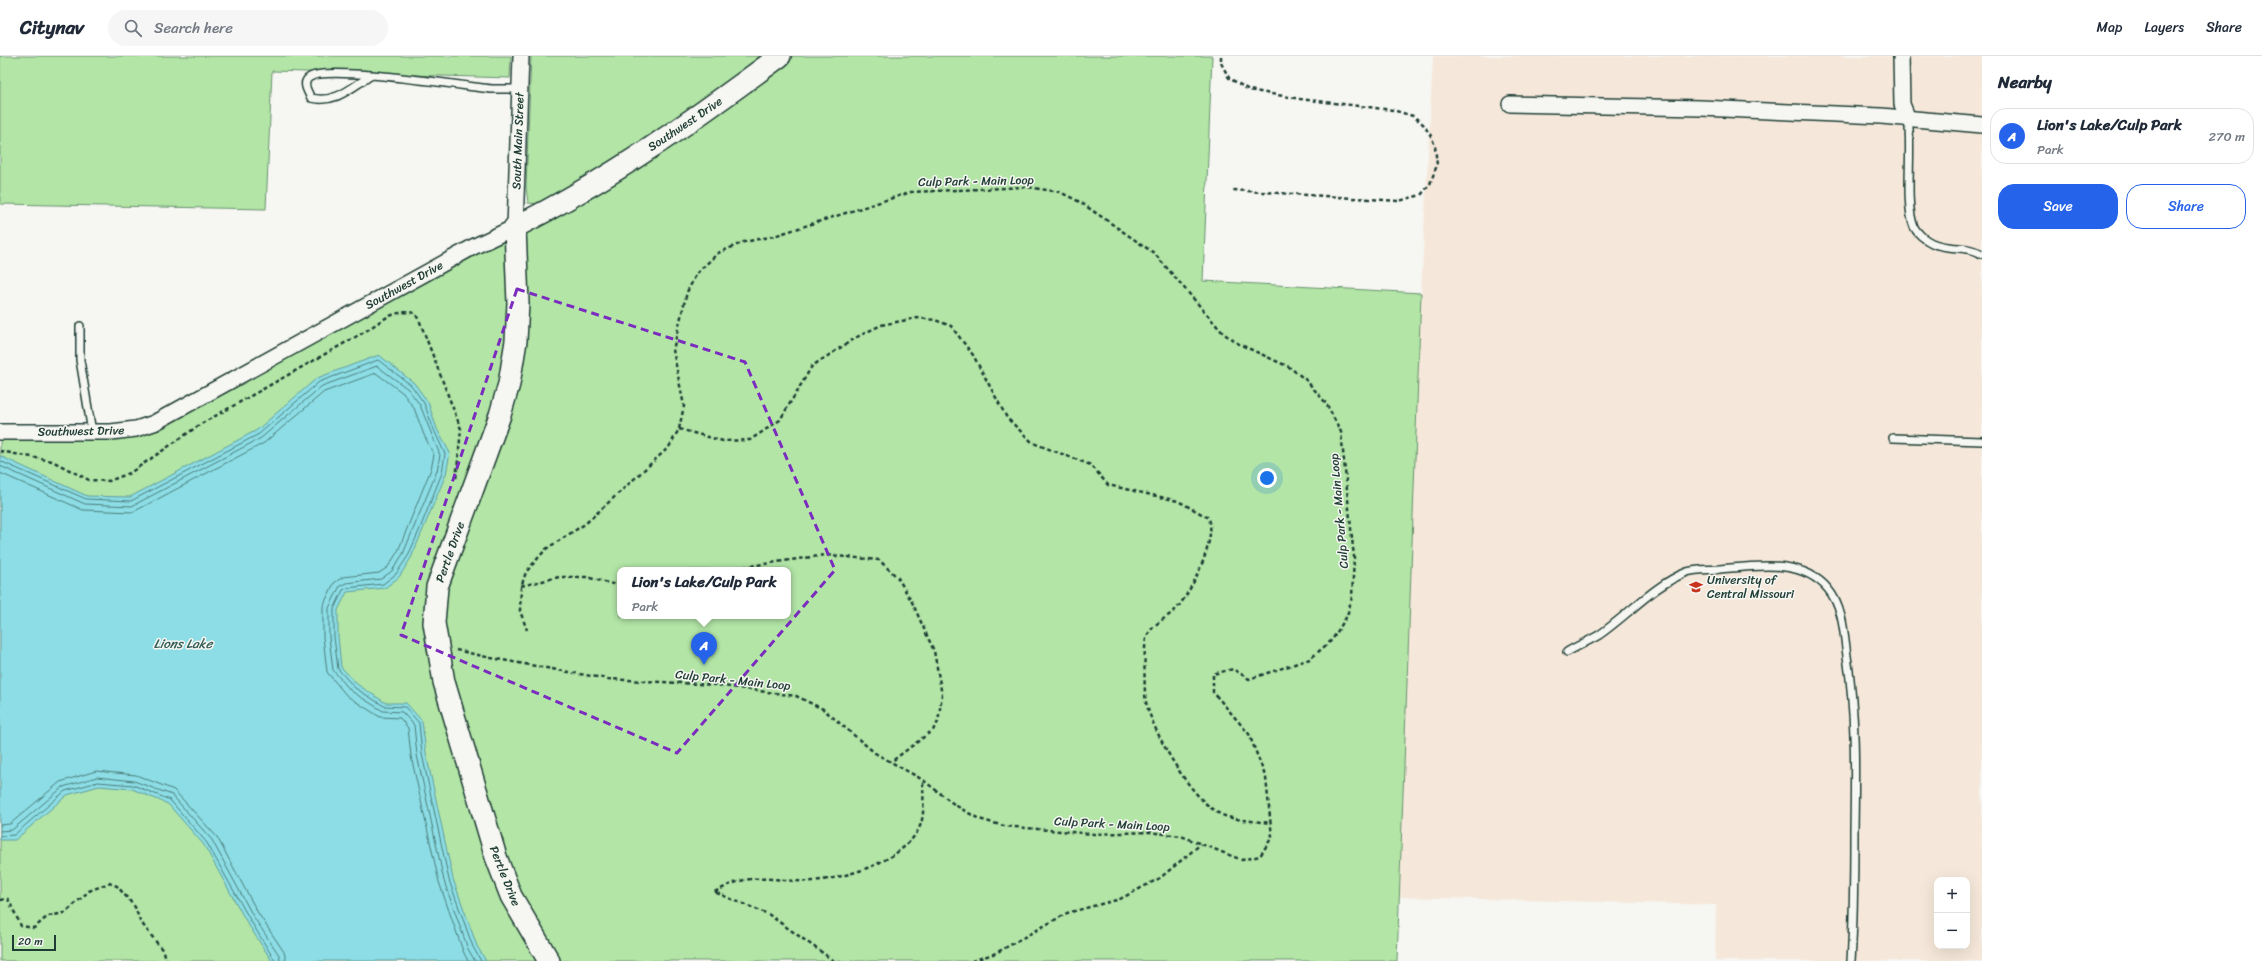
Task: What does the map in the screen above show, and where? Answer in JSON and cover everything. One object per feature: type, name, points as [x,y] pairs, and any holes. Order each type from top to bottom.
[{"type":"street","name":"South Main Street","points":[[515,227],[521,56]]},
{"type":"street","name":"Southwest Drive","points":[[0,432],[92,432],[136,429],[154,423],[474,247],[554,208],[692,121],[780,56]]},
{"type":"street","points":[[1901,56],[1902,104],[1908,119]]},
{"type":"street","points":[[1510,104],[1701,108],[1908,119],[1982,125]]},
{"type":"street","name":"Pertle Drive","points":[[515,227],[518,303],[516,341],[509,384],[500,415],[437,587],[434,623],[444,682],[496,857],[511,896],[549,961]]},
{"type":"lane","points":[[370,76],[335,98],[321,100],[311,98],[305,87],[306,80],[310,76],[370,76],[493,89],[520,89]]},
{"type":"lane","points":[[1908,119],[1911,135],[1910,201],[1914,226],[1921,236],[1931,243],[1943,247],[1962,246],[1982,254]]},
{"type":"lane","points":[[80,326],[80,360],[92,432]]},
{"type":"lane","points":[[1893,438],[1982,441]]},
{"type":"lane","points":[[1567,652],[1599,635],[1654,592],[1688,572],[1756,566],[1782,567],[1803,571],[1819,580],[1828,589],[1837,603],[1842,621],[1852,693],[1856,736],[1853,924],[1850,961]]},
{"type":"path","points":[[1221,56],[1221,63],[1229,78],[1248,90],[1300,99],[1393,110],[1413,116],[1423,124],[1435,146],[1437,165],[1430,184],[1421,195],[1399,201],[1233,190]]},
{"type":"path","name":"Culp Park - Main Loop","points":[[438,646],[491,658],[608,679],[716,685],[796,696],[823,709],[875,754],[923,780],[954,805],[979,819],[1004,826],[1094,834],[1149,832],[1181,836],[1242,860],[1260,856],[1272,837],[1266,778],[1249,734],[1213,692],[1213,674],[1233,669],[1250,679],[1310,659],[1332,640],[1346,616],[1352,597],[1354,557],[1342,432],[1326,404],[1306,380],[1289,367],[1237,343],[1223,333],[1154,253],[1080,202],[1060,192],[1027,187],[911,192],[774,236],[744,242],[718,253],[697,273],[687,292],[673,350],[684,406],[679,429],[670,447],[585,524],[546,549],[526,572],[521,587],[520,611],[527,630]]},
{"type":"path","points":[[679,429],[723,440],[750,440],[780,420],[812,366],[857,337],[882,325],[917,318],[935,320],[951,326],[973,355],[1008,418],[1033,443],[1091,465],[1108,485],[1178,501],[1209,518],[1212,526],[1201,570],[1177,608],[1156,624],[1146,638],[1145,701],[1157,735],[1196,795],[1225,816],[1270,823]]},
{"type":"path","points":[[420,322],[442,377],[460,429],[455,485]]},
{"type":"path","points":[[743,567],[825,555],[879,560],[898,578],[912,602],[934,651],[942,696],[938,722],[933,730],[891,762]]},
{"type":"path","points":[[521,587],[559,576],[586,577],[617,585]]},
{"type":"path","points":[[834,961],[768,914],[714,892],[738,881],[776,879],[813,881],[874,866],[912,841],[921,825],[923,780]]},
{"type":"path","points":[[972,961],[996,953],[1067,913],[1120,899],[1160,878],[1201,844]]},
{"type":"path","points":[[0,900],[8,899],[21,926],[34,928],[48,916],[65,913],[89,891],[109,883],[118,886],[135,907],[140,921],[164,952],[167,961]]},
{"type":"highlighted area","points":[[517,289],[745,362],[835,570],[677,753],[401,635]]},
{"type":"shaded area","name":"University of Central Missouri","points":[[1433,56],[1982,56],[1982,961],[1715,961],[1716,905],[1399,897],[1421,293]]},
{"type":"green space","points":[[0,56],[511,56],[510,78],[272,71],[266,209],[0,204]]},
{"type":"green space","points":[[531,56],[760,56],[684,115],[540,204],[528,203],[526,188]]},
{"type":"green space","points":[[780,56],[1212,56],[1203,281],[1421,293],[1397,961],[0,961],[0,432],[136,429],[473,247]]},
{"type":"water","name":"Lions Lake","points":[[379,355],[414,383],[428,402],[437,429],[450,453],[446,474],[411,558],[399,577],[385,588],[347,592],[338,610],[338,636],[341,667],[358,685],[386,703],[406,703],[422,721],[426,753],[453,879],[477,946],[486,961],[272,961],[246,921],[204,845],[168,804],[132,789],[99,786],[67,795],[15,840],[0,840],[0,456],[87,496],[130,497],[257,430],[317,378]]},
{"type":"place","name":"University of Central Missouri","points":[[1696,587]]},
{"type":"place","name":"Lion's Lake/Culp Park","points":[[704,665]]}]
